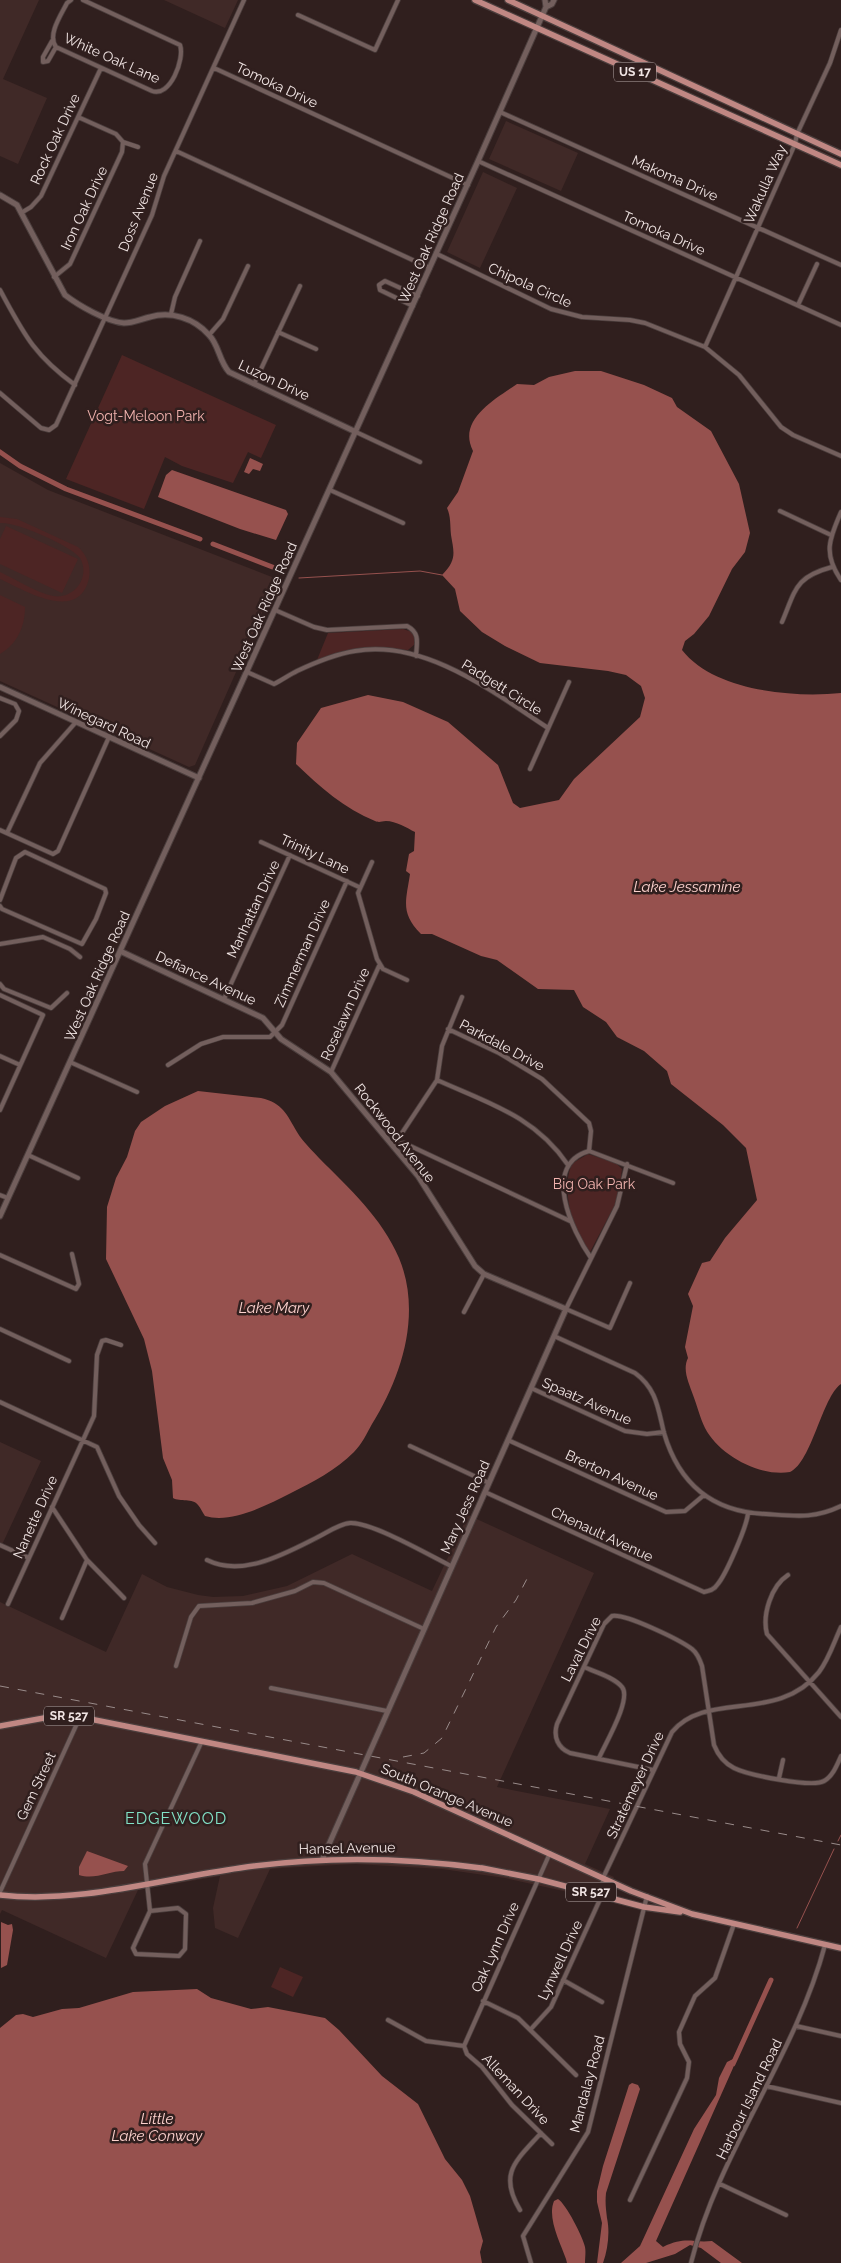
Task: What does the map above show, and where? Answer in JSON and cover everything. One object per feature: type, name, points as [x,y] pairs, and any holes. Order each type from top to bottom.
[{"type":"main road","name":"US 17","points":[[475,0],[841,165]]},
{"type":"main road","name":"US 17","points":[[508,0],[841,154]]},
{"type":"main road","name":"South Orange Avenue","points":[[0,1726],[56,1716],[80,1718],[361,1773],[414,1792],[603,1878],[692,1914],[841,1948]]},
{"type":"main road","name":"Hansel Avenue","points":[[0,1893],[61,1896],[255,1866],[322,1860],[397,1859],[481,1868],[538,1879],[644,1907],[692,1914]]},
{"type":"street","name":"White Oak Lane","points":[[71,0],[67,3],[52,41],[56,47],[158,93],[168,87],[182,58],[180,45],[83,0]]},
{"type":"street","name":"Doss Avenue","points":[[0,393],[35,424],[49,430],[56,425],[152,215],[164,176],[244,0]]},
{"type":"street","points":[[298,15],[376,50],[398,0]]},
{"type":"street","name":"West Oak Ridge Road","points":[[0,1216],[468,185],[546,7],[546,0]]},
{"type":"street","name":"West Oak Ridge Road","points":[[546,7],[552,4],[554,0]]},
{"type":"street","name":"Wakulla Way","points":[[705,347],[795,144],[797,134],[830,63],[841,30]]},
{"type":"street","points":[[52,41],[43,57],[43,62],[48,61],[56,47]]},
{"type":"street","name":"Rock Oak Drive","points":[[21,213],[31,207],[41,196],[101,68]]},
{"type":"street","name":"Tomoka Drive","points":[[214,68],[468,185]]},
{"type":"street","name":"Makoma Drive","points":[[500,112],[841,265]]},
{"type":"street","points":[[78,117],[116,134],[123,142],[138,147]]},
{"type":"street","name":"Iron Oak Drive","points":[[54,277],[70,264],[122,152],[123,142]]},
{"type":"street","points":[[176,151],[430,268]]},
{"type":"street","name":"Tomoka Drive","points":[[478,161],[841,325]]},
{"type":"street","points":[[0,194],[14,202],[65,295],[77,304],[122,323],[171,314],[194,323],[209,335],[223,319],[248,266]]},
{"type":"street","points":[[171,314],[176,297],[200,241]]},
{"type":"street","name":"Chipola Circle","points":[[436,254],[559,312],[582,317],[630,320],[645,323],[705,347],[739,375],[781,427],[792,435],[841,456]]},
{"type":"street","points":[[798,305],[817,264]]},
{"type":"street","points":[[413,306],[380,290],[379,285],[385,281],[418,296]]},
{"type":"street","points":[[254,384],[300,286]]},
{"type":"street","points":[[0,290],[24,335],[36,351],[51,367],[74,385]]},
{"type":"street","points":[[278,332],[316,349]]},
{"type":"street","name":"Luzon Drive","points":[[209,335],[223,365],[229,372],[356,432]]},
{"type":"street","points":[[356,432],[420,462]]},
{"type":"street","points":[[330,490],[403,523]]},
{"type":"street","points":[[780,511],[831,535]]},
{"type":"street","points":[[841,512],[831,535],[828,552],[832,567],[841,580]]},
{"type":"street","points":[[782,622],[802,581],[810,573],[832,567]]},
{"type":"street","points":[[275,610],[319,629],[327,630],[407,626],[415,630],[418,635],[416,656]]},
{"type":"street","name":"Padgett Circle","points":[[247,672],[274,684],[298,670],[355,651],[375,650],[416,656],[461,673],[548,728]]},
{"type":"street","points":[[530,769],[569,682]]},
{"type":"street","name":"Winegard Road","points":[[0,687],[199,778]]},
{"type":"street","points":[[0,698],[15,704],[19,711],[16,720],[0,736]]},
{"type":"street","points":[[7,833],[40,764],[76,722]]},
{"type":"street","points":[[0,830],[53,854],[58,851],[109,737]]},
{"type":"street","name":"Trinity Lane","points":[[261,842],[359,887]]},
{"type":"street","points":[[0,900],[16,858],[25,852],[105,889],[106,894],[96,919],[82,944],[10,913],[0,906]]},
{"type":"street","name":"Manhattan Drive","points":[[224,999],[290,855]]},
{"type":"street","points":[[372,862],[359,887],[358,893],[379,966],[407,980]]},
{"type":"street","name":"Zimmerman Drive","points":[[276,1033],[282,1025],[347,881]]},
{"type":"street","points":[[0,944],[43,937],[70,949],[80,957]]},
{"type":"street","name":"Defiance Avenue","points":[[120,951],[263,1018],[276,1033]]},
{"type":"street","name":"Roselawn Drive","points":[[331,1072],[379,966]]},
{"type":"street","points":[[0,984],[4,989],[51,1008],[67,993]]},
{"type":"street","points":[[0,995],[43,1015],[0,1110]]},
{"type":"street","points":[[394,1145],[437,1080],[442,1046],[462,997]]},
{"type":"street","name":"Parkdale Drive","points":[[448,1029],[499,1053],[542,1079],[589,1123],[591,1131],[589,1151]]},
{"type":"street","points":[[168,1065],[201,1044],[223,1037],[270,1037],[276,1033]]},
{"type":"street","name":"Rockwood Avenue","points":[[276,1033],[289,1045],[307,1054],[331,1072],[418,1176],[468,1257],[484,1274],[610,1328],[630,1283]]},
{"type":"street","points":[[0,1056],[20,1065]]},
{"type":"street","points":[[70,1062],[137,1092]]},
{"type":"street","points":[[437,1080],[518,1116],[536,1128],[555,1147],[568,1165]]},
{"type":"street","points":[[394,1145],[404,1143],[570,1221]]},
{"type":"street","points":[[591,1258],[577,1238],[570,1221],[564,1190],[568,1165],[579,1154],[589,1151],[673,1183]]},
{"type":"street","points":[[28,1154],[78,1178]]},
{"type":"street","name":"Mary Jess Road","points":[[322,1860],[566,1309],[617,1206],[627,1164]]},
{"type":"street","points":[[0,1195],[8,1198]]},
{"type":"street","points":[[0,1255],[76,1289],[79,1284],[72,1254]]},
{"type":"street","points":[[464,1312],[484,1274]]},
{"type":"street","points":[[0,1329],[70,1361]]},
{"type":"street","points":[[554,1336],[635,1373],[645,1380],[656,1397],[664,1432],[676,1463],[704,1495],[725,1507],[748,1514],[808,1517],[826,1513],[841,1506]]},
{"type":"street","name":"Nanette Drive","points":[[8,1604],[94,1416],[97,1355],[100,1346],[106,1340],[122,1345]]},
{"type":"street","name":"Spaatz Avenue","points":[[531,1388],[625,1431],[647,1434],[664,1432]]},
{"type":"street","points":[[0,1402],[97,1447],[118,1496],[155,1543]]},
{"type":"street","name":"Brerton Avenue","points":[[508,1440],[666,1512],[685,1511],[704,1495]]},
{"type":"street","points":[[410,1446],[489,1483]]},
{"type":"street","name":"Chenault Avenue","points":[[485,1492],[699,1591],[710,1591],[719,1584],[746,1526],[748,1514]]},
{"type":"street","points":[[52,1507],[87,1560],[124,1598]]},
{"type":"street","points":[[207,1560],[227,1566],[258,1562],[287,1553],[335,1528],[351,1523],[371,1528],[451,1566]]},
{"type":"street","points":[[0,1545],[29,1558]]},
{"type":"street","points":[[62,1618],[87,1560]]},
{"type":"street","points":[[788,1575],[779,1583],[770,1604],[765,1626],[772,1641],[841,1717]]},
{"type":"street","points":[[176,1666],[191,1617],[199,1606],[252,1603],[295,1591],[313,1582],[324,1583],[424,1629]]},
{"type":"street","name":"Laval Drive","points":[[652,1770],[565,1751],[560,1746],[555,1735],[557,1724],[604,1624],[612,1616],[621,1615],[685,1645],[696,1654],[702,1666],[709,1711]]},
{"type":"street","name":"Stratemeyer Drive","points":[[603,1878],[652,1770],[667,1740],[678,1724],[692,1715],[773,1702],[785,1698],[809,1683],[824,1665],[841,1627]]},
{"type":"street","points":[[584,1667],[619,1684],[625,1691],[624,1703],[599,1758]]},
{"type":"street","points":[[271,1688],[387,1712]]},
{"type":"street","points":[[709,1711],[714,1745],[723,1760],[743,1771],[807,1784],[824,1782],[830,1777],[841,1756]]},
{"type":"street","name":"Gem Street","points":[[0,1893],[80,1718]]},
{"type":"street","points":[[150,1911],[178,1908],[186,1914],[185,1948],[179,1956],[136,1954],[133,1948],[150,1911],[145,1864],[202,1741]]},
{"type":"street","points":[[779,1778],[783,1760]]},
{"type":"street","name":"Oak Lynn Drive","points":[[464,2048],[483,2001],[550,1853]]},
{"type":"street","points":[[602,1895],[603,1878]]},
{"type":"street","name":"Lynwell Drive","points":[[530,2029],[551,2007],[602,1895]]},
{"type":"street","name":"Mandalay Road","points":[[531,2263],[523,2236],[588,2132],[647,1896]]},
{"type":"street","points":[[630,2200],[687,2078],[689,2062],[679,2037],[683,2020],[695,1996],[715,1978],[734,1924]]},
{"type":"street","name":"Harbour Island Road","points":[[691,2263],[707,2208],[796,2026],[818,1972],[826,1945]]},
{"type":"street","points":[[563,1980],[602,2002]]},
{"type":"street","points":[[483,2001],[518,2018],[576,2075]]},
{"type":"street","points":[[388,2020],[426,2041],[464,2048]]},
{"type":"street","points":[[796,2026],[841,2036]]},
{"type":"street","name":"Alleman Drive","points":[[464,2048],[482,2067],[512,2105],[552,2144]]},
{"type":"street","points":[[766,2086],[841,2103]]},
{"type":"street","points":[[520,2210],[510,2189],[510,2173],[518,2158],[541,2133]]},
{"type":"street","points":[[720,2184],[786,2215]]},
{"type":"shaded area","points":[[0,0],[39,0],[3,79],[47,98],[18,164],[0,156]]},
{"type":"shaded area","points":[[164,0],[238,0],[225,28]]},
{"type":"shaded area","points":[[506,121],[578,153],[561,191],[489,159]]},
{"type":"shaded area","points":[[483,172],[517,188],[480,268],[447,252]]},
{"type":"shaded area","points":[[0,463],[48,490],[277,579],[195,765],[189,767],[0,681]]},
{"type":"shaded area","points":[[0,1442],[41,1461],[0,1549]]},
{"type":"shaded area","points":[[468,1515],[594,1573],[497,1787],[610,1809],[585,1864],[614,1877],[604,1900],[505,1878],[442,1869],[355,1864],[270,1869],[238,1938],[215,1928],[213,1908],[220,1876],[138,1890],[106,1958],[2,1910],[0,1914],[0,1602],[106,1652],[142,1574],[167,1587],[198,1595],[213,1597],[243,1596],[287,1586],[352,1554],[432,1591]]},
{"type":"green space","name":"Vogt-Meloon Park","points":[[122,355],[276,425],[261,458],[248,452],[233,483],[182,466],[165,457],[144,509],[66,479]]},
{"type":"green space","points":[[0,517],[17,519],[78,547],[86,557],[89,565],[89,578],[83,592],[74,599],[63,601],[50,600],[36,596],[0,579],[0,572],[40,592],[61,596],[74,591],[78,586],[82,579],[83,565],[80,558],[66,547],[30,530],[7,523],[0,523]]},
{"type":"green space","points":[[6,526],[78,559],[62,593],[0,564],[0,539]]},
{"type":"green space","points":[[0,595],[25,607],[25,614],[19,634],[11,645],[0,654]]},
{"type":"green space","points":[[403,629],[412,632],[415,639],[415,644],[408,650],[362,650],[317,660],[328,633]]},
{"type":"green space","name":"Big Oak Park","points":[[588,1154],[616,1163],[622,1169],[618,1199],[590,1252],[578,1235],[573,1223],[568,1196],[569,1172],[573,1163]]},
{"type":"green space","points":[[280,1967],[303,1977],[293,1997],[271,1987]]},
{"type":"water","name":"Lake Jessamine","points":[[575,371],[601,371],[644,385],[672,398],[677,407],[711,431],[739,484],[750,533],[745,552],[732,569],[709,616],[694,634],[685,641],[682,650],[696,664],[714,675],[756,689],[800,694],[841,693],[841,1384],[834,1391],[828,1402],[805,1456],[798,1466],[790,1472],[778,1473],[753,1467],[741,1462],[720,1447],[711,1438],[703,1424],[686,1372],[688,1358],[685,1347],[693,1306],[688,1294],[702,1263],[710,1261],[725,1238],[757,1200],[746,1148],[723,1125],[671,1084],[667,1071],[644,1051],[617,1037],[606,1022],[583,1007],[574,990],[538,989],[497,960],[481,956],[432,934],[421,934],[410,920],[406,906],[410,874],[406,871],[409,854],[414,851],[415,832],[394,822],[375,821],[353,810],[324,789],[296,764],[297,743],[321,708],[368,695],[403,702],[448,722],[498,765],[513,803],[520,808],[559,800],[574,779],[640,717],[645,698],[641,686],[626,675],[540,663],[505,646],[482,632],[460,611],[455,589],[442,575],[450,565],[453,556],[450,518],[447,508],[458,492],[473,451],[469,440],[474,420],[489,404],[517,384],[534,385],[549,377]]},
{"type":"water","points":[[250,458],[263,464],[260,471],[253,469],[249,474],[244,472]]},
{"type":"water","points":[[172,470],[286,510],[288,514],[276,540],[240,529],[158,497],[166,475]]},
{"type":"water","name":"Lake Mary","points":[[198,1091],[261,1098],[274,1103],[284,1110],[299,1136],[364,1204],[384,1230],[399,1258],[406,1279],[409,1300],[405,1344],[400,1365],[383,1405],[357,1449],[324,1475],[282,1498],[249,1512],[215,1518],[205,1516],[196,1503],[173,1498],[172,1480],[163,1458],[152,1371],[144,1339],[106,1259],[107,1207],[116,1178],[127,1157],[135,1131],[141,1122],[165,1106]]},
{"type":"water","points":[[87,1851],[128,1866],[124,1871],[96,1876],[79,1875],[79,1867]]},
{"type":"water","points":[[1,1922],[8,1925],[12,1924],[13,1930],[7,1965],[1,1968]]},
{"type":"water","name":"Little Lake Conway","points":[[197,1989],[211,1998],[251,2009],[268,2007],[325,2018],[339,2030],[382,2076],[418,2104],[445,2159],[462,2180],[470,2196],[483,2241],[480,2252],[482,2263],[0,2263],[0,2028],[16,2015],[23,2014],[33,2017],[62,2009],[79,2008],[133,1992]]},
{"type":"water","points":[[735,2060],[733,2068],[656,2241],[663,2247],[683,2241],[712,2241],[742,2263],[721,2263],[701,2248],[690,2245],[675,2254],[646,2263],[621,2263],[640,2246],[694,2129],[716,2095],[719,2078],[727,2062]]},
{"type":"water","points":[[632,2083],[638,2085],[640,2089],[606,2193],[608,2240],[603,2263],[597,2263],[602,2223],[597,2202],[597,2191],[629,2085]]},
{"type":"water","points":[[558,2199],[570,2214],[584,2242],[585,2263],[567,2263],[555,2230],[552,2215],[554,2201]]},
{"type":"waterway","points":[[0,452],[20,466],[66,489],[200,539]]},
{"type":"waterway","points":[[213,544],[275,568]]},
{"type":"waterway","points":[[299,578],[420,571],[442,575]]},
{"type":"waterway","points":[[838,1841],[841,1835]]},
{"type":"waterway","points":[[797,1928],[834,1849]]},
{"type":"waterway","points":[[733,2064],[771,1980]]},
{"type":"railway","points":[[403,1757],[424,1753],[442,1738],[496,1627],[516,1600],[530,1573]]},
{"type":"railway","points":[[0,1686],[841,1845]]},
{"type":"district","name":"EDGEWOOD","points":[[176,1818]]}]
